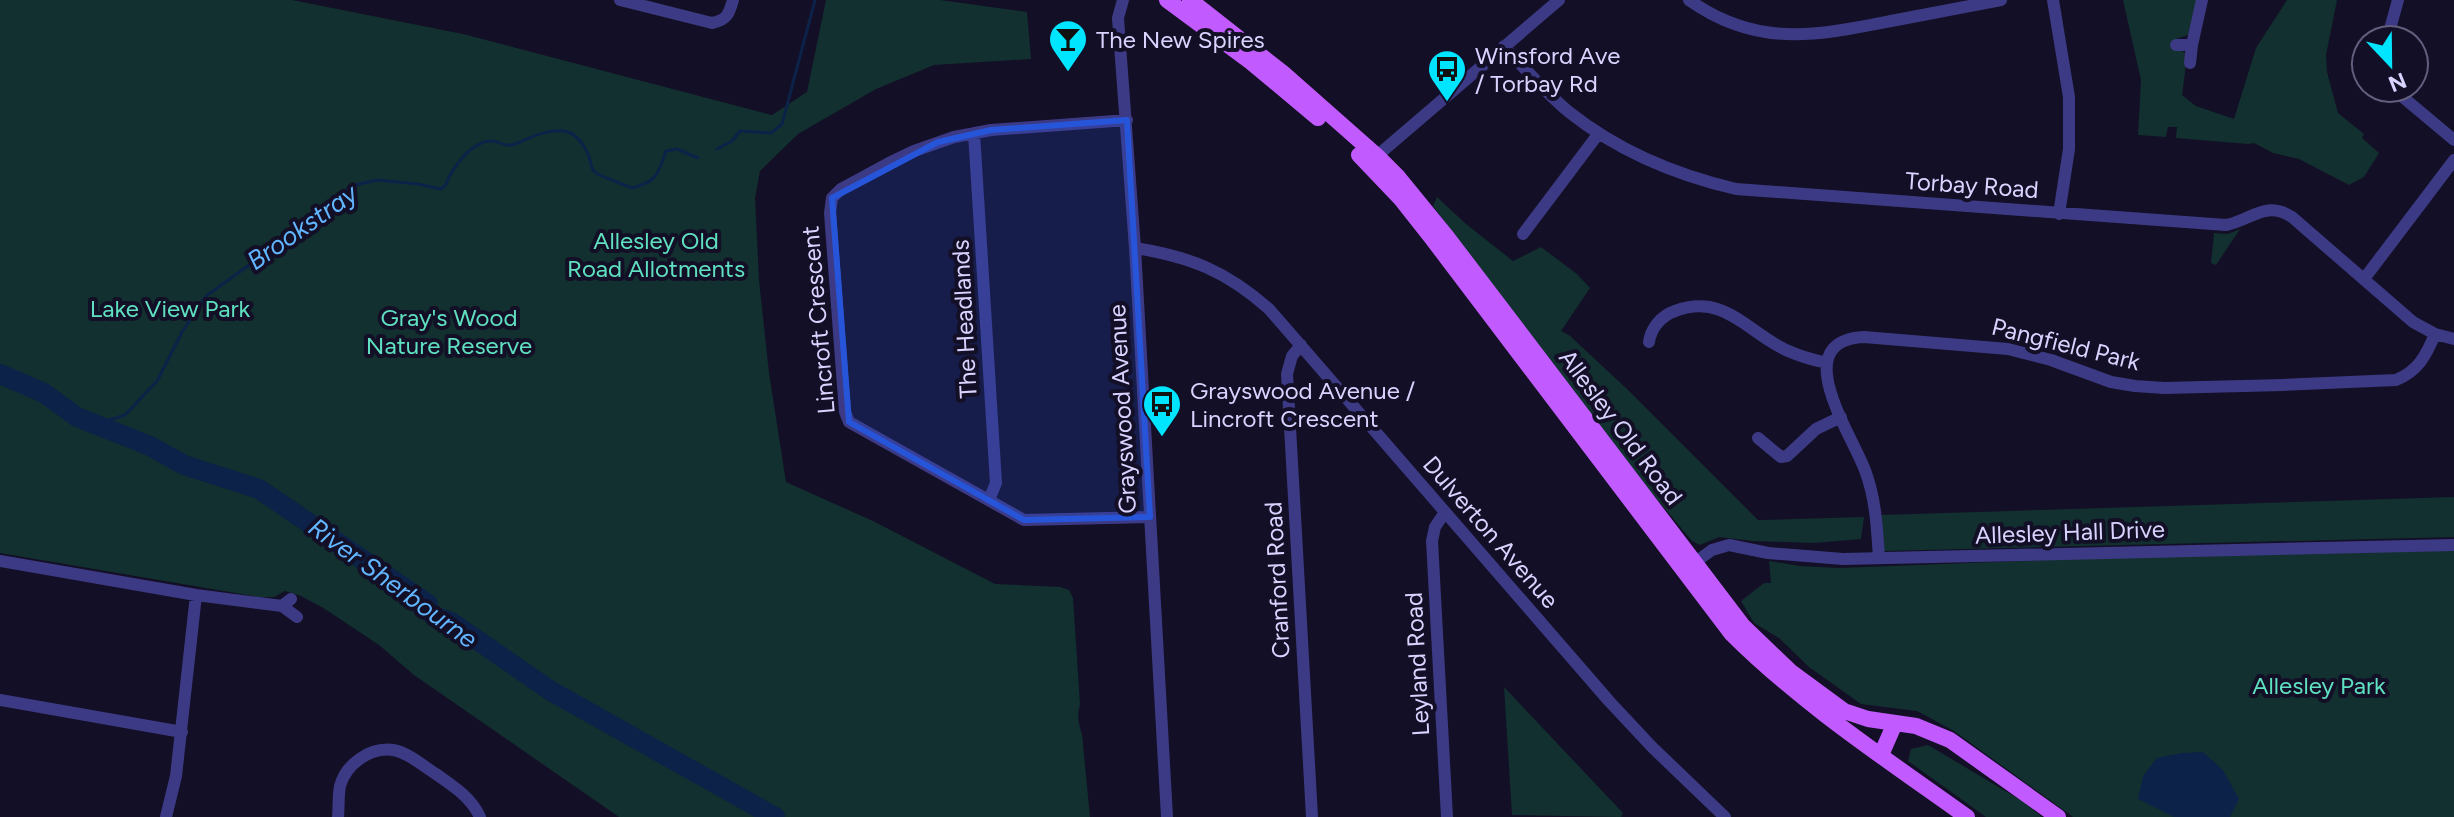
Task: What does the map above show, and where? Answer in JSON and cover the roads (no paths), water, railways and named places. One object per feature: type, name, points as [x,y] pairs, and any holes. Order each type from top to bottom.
[{"type":"main road","name":"Allesley Old Road","points":[[1167,0],[1398,177],[1424,208],[1731,633],[1766,668],[1967,817]]},
{"type":"main road","name":"Allesley Old Road","points":[[1190,0],[1277,68],[1372,160]]},
{"type":"main road","name":"Allesley Old Road","points":[[1542,374],[1743,626],[1768,652],[1844,711],[1868,719],[1916,726],[1950,740],[2058,817]]},
{"type":"main road","points":[[1881,755],[1895,723]]},
{"type":"street","points":[[620,0],[712,23],[728,16],[733,0]]},
{"type":"street","name":"Grayswood Avenue","points":[[1123,0],[1118,18],[1135,248],[1167,817]]},
{"type":"street","points":[[1372,160],[1559,0]]},
{"type":"street","points":[[1689,0],[1732,24],[1764,33],[1799,36],[2001,0]]},
{"type":"street","points":[[2053,0],[2069,97],[2069,149],[2059,214]]},
{"type":"street","points":[[2190,63],[2202,0]]},
{"type":"street","points":[[2391,24],[2398,0]]},
{"type":"street","points":[[2176,45],[2192,45]]},
{"type":"street","name":"Torbay Road","points":[[1504,46],[1550,94],[1599,133],[1670,169],[1736,189],[2226,225],[2263,211],[2281,211],[2292,217],[2413,322],[2435,334],[2454,339]]},
{"type":"street","points":[[2411,104],[2454,140]]},
{"type":"street","name":"Lincroft Crescent","points":[[1127,120],[974,133],[938,142],[851,184],[832,198],[830,213],[845,412],[849,422],[1024,520],[1150,517]]},
{"type":"street","name":"The Headlands","points":[[974,133],[996,483],[989,500]]},
{"type":"street","points":[[1523,234],[1599,133]]},
{"type":"street","points":[[2364,279],[2454,160]]},
{"type":"street","name":"Dulverton Avenue","points":[[1135,248],[1189,259],[1230,278],[1269,309],[1609,701],[1725,817]]},
{"type":"street","points":[[1649,342],[1651,332],[1666,314],[1684,307],[1705,306],[1728,313],[1784,349],[1827,363],[1827,383],[1872,491],[1879,558]]},
{"type":"street","name":"Pangfield Park","points":[[1827,363],[1840,343],[1864,337],[2008,349],[2051,360],[2111,382],[2135,386],[2164,388],[2376,382],[2396,380],[2415,369],[2422,363],[2435,334]]},
{"type":"street","name":"Cranford Road","points":[[1301,345],[1292,356],[1287,374],[1312,817]]},
{"type":"street","points":[[1758,438],[1781,457],[1787,456],[1816,429],[1841,417]]},
{"type":"street","name":"Leyland Road","points":[[1445,512],[1435,527],[1432,541],[1447,817]]},
{"type":"street","name":"Allesley Hall Drive","points":[[1694,563],[1712,550],[1729,545],[1799,557],[1879,558],[2454,545]]},
{"type":"street","points":[[0,561],[196,595],[286,602],[297,617]]},
{"type":"street","points":[[166,817],[182,732],[196,595]]},
{"type":"street","points":[[0,700],[182,732]]},
{"type":"street","points":[[338,817],[339,790],[345,774],[360,759],[385,750],[411,757],[457,789],[473,804],[480,817]]},
{"type":"water","points":[[2203,752],[2223,770],[2239,799],[2230,817],[2174,817],[2138,799],[2143,776],[2157,758]]},
{"type":"waterway","name":"Brookstray","points":[[717,149],[732,141],[740,131],[771,133],[782,124],[815,0]]},
{"type":"waterway","name":"Brookstray","points":[[97,424],[125,415],[157,381],[182,332],[206,296],[305,225],[351,186],[377,180],[441,189],[463,158],[476,146],[491,141],[511,145],[554,131],[568,132],[577,138],[587,151],[596,173],[632,188],[652,180],[666,151],[677,149],[698,158]]},
{"type":"waterway","name":"River Sherbourne","points":[[0,374],[44,393],[77,417],[150,446],[184,465],[259,489],[428,604],[429,612],[436,617],[451,622],[551,691],[775,817]]},
{"type":"place","name":"The New Spires","points":[[1068,73]]},
{"type":"place","name":"Winsford Ave / Torbay Rd","points":[[1447,103]]},
{"type":"place","name":"Grayswood Avenue / Lincroft Crescent","points":[[1162,438]]},
{"type":"park label","name":"Allesley Old Road Allotments","points":[[656,254]]},
{"type":"park label","name":"Lake View Park","points":[[170,308]]},
{"type":"park label","name":"Gray's Wood Nature Reserve","points":[[449,331]]},
{"type":"park label","name":"Allesley Park","points":[[2319,685]]}]
